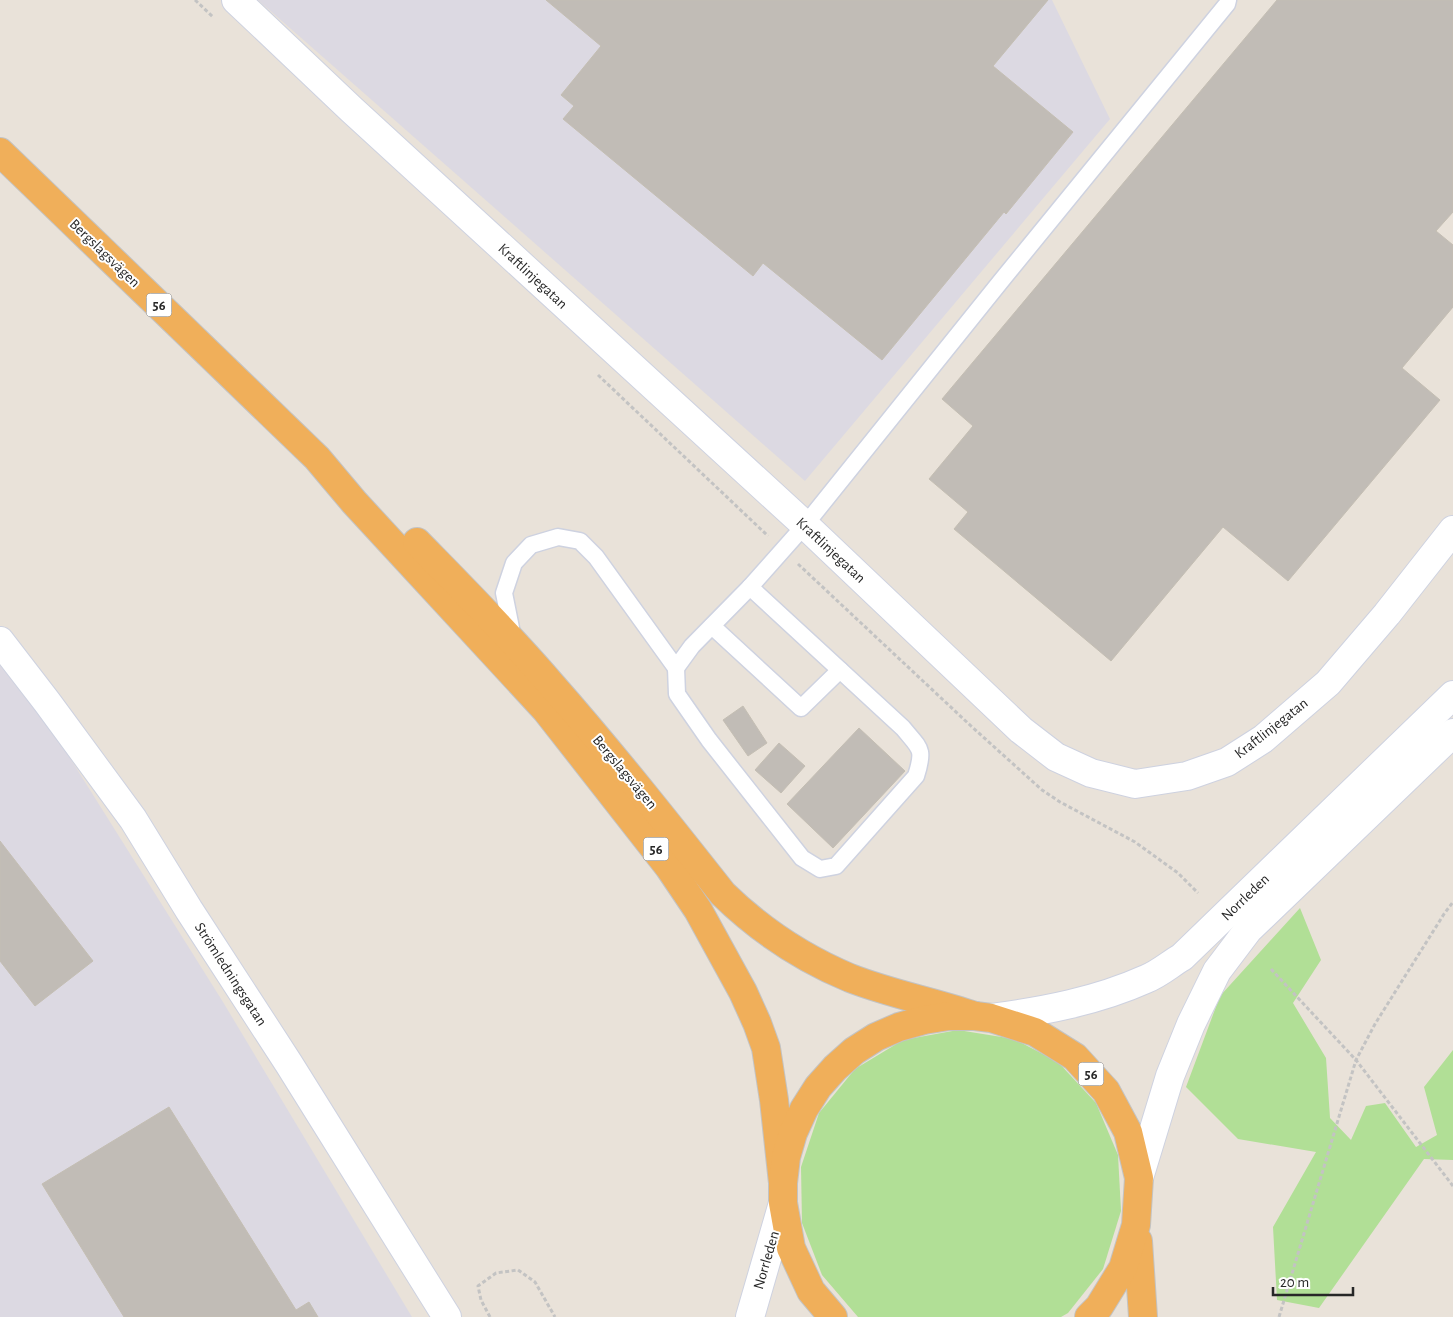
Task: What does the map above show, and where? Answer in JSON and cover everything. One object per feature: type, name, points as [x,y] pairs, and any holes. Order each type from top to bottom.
[{"type":"highway","name":"Bergslagsvägen","points":[[0,152],[317,458],[354,502],[546,710],[670,866],[698,910],[743,992],[766,1048],[774,1100],[783,1193]]},
{"type":"highway","name":"Bergslagsvägen","points":[[317,458],[365,491],[514,642],[608,750],[723,894],[756,924],[800,954],[851,978],[983,1017]]},
{"type":"highway","name":"56","points":[[833,1317],[811,1291],[791,1248],[783,1193],[786,1157],[793,1132],[804,1109],[824,1081],[854,1051],[876,1037],[899,1027],[949,1016],[983,1017],[1036,1032],[1075,1057],[1106,1091],[1128,1132],[1138,1178],[1136,1225],[1143,1317]]},
{"type":"highway","name":"56","points":[[1089,1317],[1099,1307],[1123,1268],[1136,1225]]},
{"type":"street","name":"Kraftlinjegatan","points":[[236,0],[351,109],[805,525],[1021,730],[1056,757],[1091,773],[1135,784],[1187,776],[1227,762],[1263,739],[1328,683],[1387,614],[1453,530]]},
{"type":"street","name":"Strömledningsgatan","points":[[0,641],[133,819],[447,1317]]},
{"type":"street","name":"Norrleden","points":[[983,1017],[1039,1011],[1105,995],[1148,978],[1182,957],[1453,695]]},
{"type":"street","name":"Norrleden","points":[[1138,1178],[1170,1076],[1191,1024],[1217,971],[1248,930],[1453,733]]},
{"type":"street","name":"Norrleden","points":[[750,1317],[783,1193]]},
{"type":"lane","points":[[676,668],[692,646],[750,587],[805,525],[1227,4],[1228,0]]},
{"type":"lane","points":[[514,642],[504,593],[514,563],[531,546],[558,537],[580,542],[596,557],[676,668],[677,694],[710,740],[802,858],[820,869],[836,866],[916,776],[921,761],[920,750],[903,728],[750,587]]},
{"type":"lane","points":[[712,626],[801,708],[840,670]]},
{"type":"path","points":[[1279,1317],[1356,1060],[1375,1024],[1453,902]]},
{"type":"path","points":[[1271,969],[1356,1060],[1453,1186]]},
{"type":"path","points":[[490,1317],[481,1300],[478,1286],[496,1273],[518,1270],[535,1282],[555,1317]]},
{"type":"shaded area","points":[[258,0],[1052,0],[1110,119],[805,481]]},
{"type":"shaded area","points":[[0,665],[31,696],[223,1002],[412,1317],[0,1317]]},
{"type":"green space","points":[[1300,908],[1321,960],[1293,1003],[1326,1058],[1330,1118],[1351,1140],[1366,1106],[1385,1103],[1416,1147],[1437,1135],[1424,1087],[1453,1050],[1453,1160],[1424,1159],[1319,1308],[1277,1300],[1273,1227],[1316,1152],[1238,1139],[1186,1087],[1220,996]]},
{"type":"green space","points":[[958,1030],[1014,1039],[1058,1062],[1096,1103],[1118,1155],[1121,1211],[1103,1269],[1068,1313],[1061,1317],[858,1317],[822,1275],[802,1223],[801,1167],[819,1113],[855,1069],[903,1040]]},
{"type":"building","points":[[546,0],[1048,0],[993,66],[1073,132],[1006,214],[1004,212],[882,360],[763,263],[753,276],[563,119],[574,106],[561,95],[601,46]]},
{"type":"building","points":[[1277,0],[1453,0],[1453,212],[1436,231],[1453,245],[1453,307],[1402,368],[1440,400],[1288,581],[1223,527],[1111,661],[954,529],[968,512],[929,479],[973,426],[942,399]]},
{"type":"building","points":[[743,706],[767,743],[748,756],[723,720]]},
{"type":"building","points":[[859,728],[905,771],[833,848],[787,804]]},
{"type":"building","points":[[779,743],[805,766],[781,793],[755,770]]},
{"type":"building","points":[[0,841],[93,961],[35,1006],[0,961]]},
{"type":"building","points":[[169,1107],[296,1310],[309,1302],[318,1317],[124,1317],[42,1184]]}]
